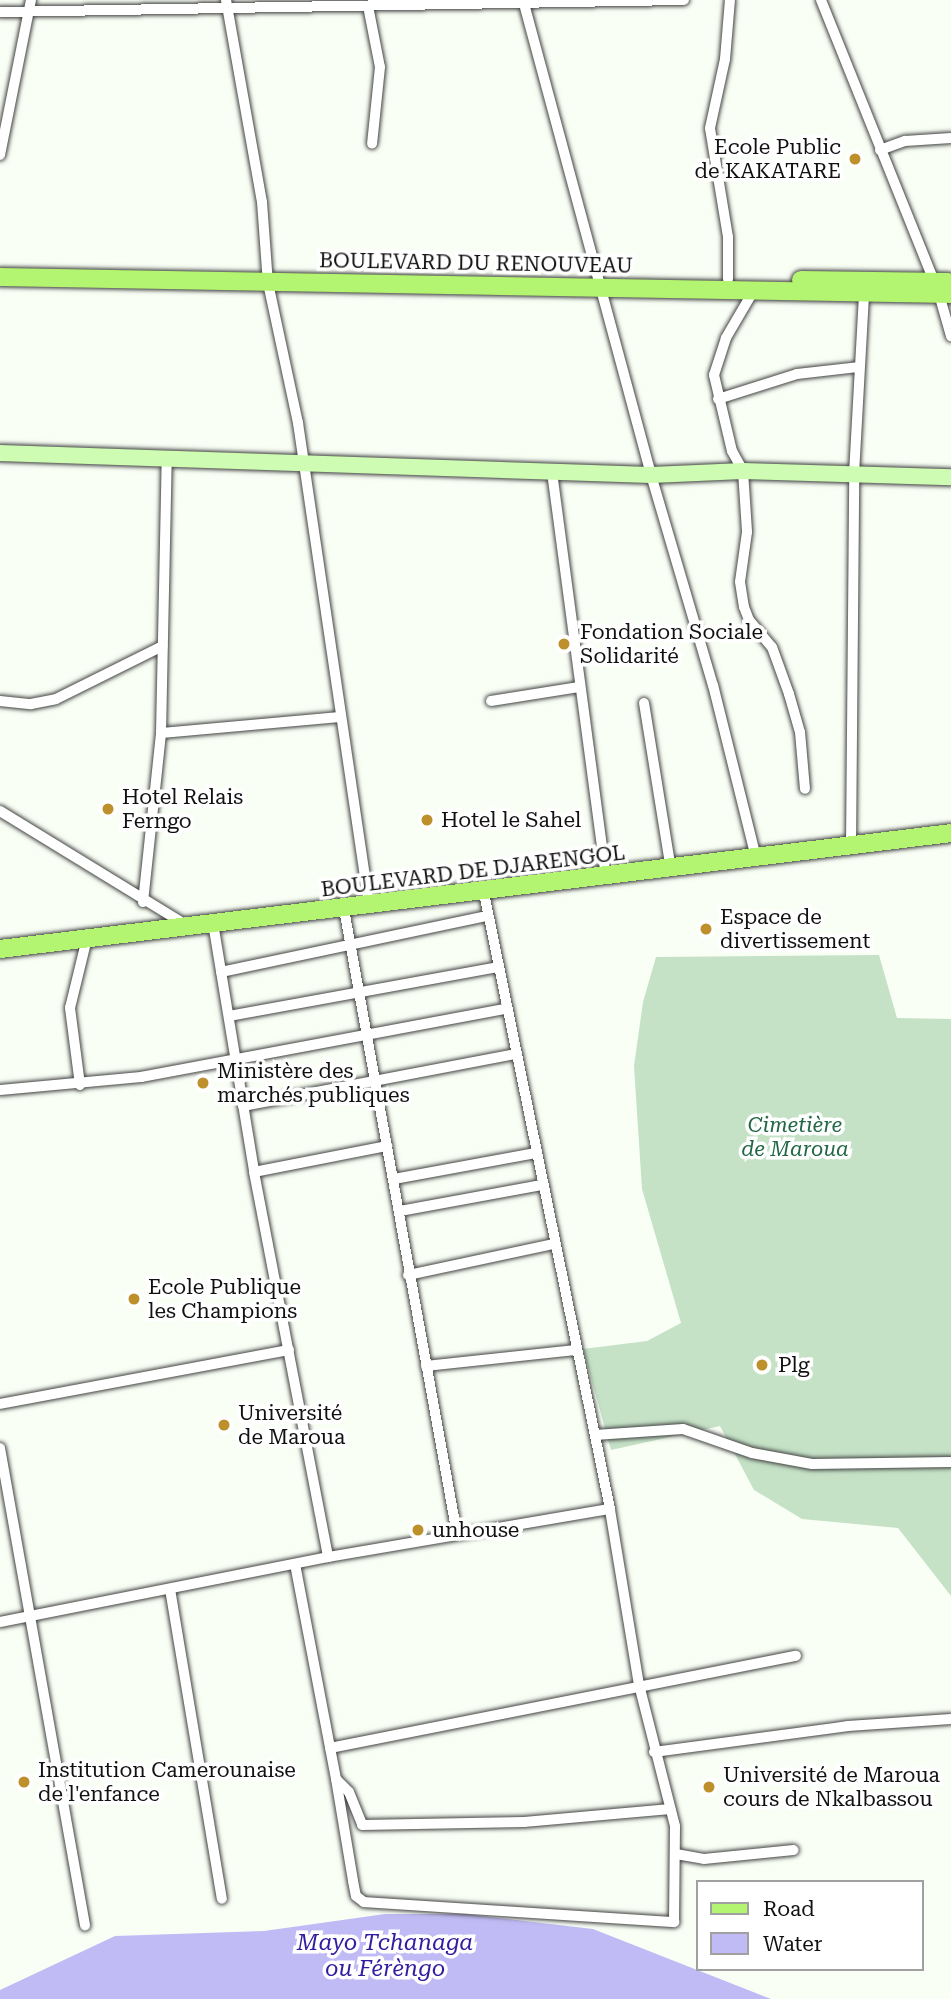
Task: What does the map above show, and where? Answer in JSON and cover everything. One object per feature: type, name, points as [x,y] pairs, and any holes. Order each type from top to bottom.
[{"type":"main road","name":"BOULEVARD DU RENOUVEAU","points":[[0,265],[267,277]]},
{"type":"main road","name":"BOULEVARD DU RENOUVEAU","points":[[0,277],[267,277],[600,282],[864,294],[944,288]]},
{"type":"main road","name":"BOULEVARD DU RENOUVEAU","points":[[600,282],[728,279],[944,288]]},
{"type":"main road","points":[[0,453],[303,461],[651,475],[743,471],[951,477]]},
{"type":"main road","name":"BOULEVARD DE DJARENGOL","points":[[0,948],[484,893],[951,833]]},
{"type":"street","points":[[0,155],[31,0]]},
{"type":"street","points":[[0,12],[227,4],[369,6],[684,0]]},
{"type":"street","points":[[728,279],[728,237],[710,128],[725,59],[730,0]]},
{"type":"street","points":[[821,0],[880,150],[944,288],[951,336]]},
{"type":"street","points":[[524,2],[651,475],[713,685],[756,858]]},
{"type":"street","points":[[227,4],[262,202],[267,277],[303,461],[369,906]]},
{"type":"street","points":[[369,6],[380,67],[372,144]]},
{"type":"street","points":[[880,150],[905,141],[951,138]]},
{"type":"street","points":[[754,290],[718,357],[714,374],[718,400],[735,458],[743,471],[747,532],[740,582],[744,607],[748,620],[772,647],[789,694],[800,732],[806,789]]},
{"type":"street","points":[[852,847],[854,474],[864,294]]},
{"type":"street","points":[[718,400],[812,370],[858,366]]},
{"type":"street","points":[[143,902],[161,733],[167,457]]},
{"type":"street","points":[[552,471],[606,878]]},
{"type":"street","points":[[0,701],[31,704],[57,699],[163,646]]},
{"type":"street","points":[[491,701],[579,687]]},
{"type":"street","points":[[644,703],[671,870]]},
{"type":"street","points":[[161,733],[340,717]]},
{"type":"street","points":[[0,811],[143,902],[187,925]]},
{"type":"street","points":[[295,1564],[356,1896],[364,1902],[541,1911],[670,1924],[676,1916],[676,1854],[670,1809],[639,1685],[610,1508],[575,1350],[484,893]]},
{"type":"street","points":[[344,909],[364,1035],[400,1211],[408,1275],[457,1534]]},
{"type":"street","points":[[221,972],[487,916]]},
{"type":"street","points":[[213,923],[254,1172],[328,1557]]},
{"type":"street","points":[[80,1085],[70,1008],[86,938]]},
{"type":"street","points":[[229,1016],[498,967]]},
{"type":"street","points":[[0,1090],[80,1085],[506,1009]]},
{"type":"street","points":[[243,1106],[373,1079],[516,1054]]},
{"type":"street","points":[[254,1172],[387,1146]]},
{"type":"street","points":[[394,1179],[536,1153]]},
{"type":"street","points":[[400,1211],[542,1185]]},
{"type":"street","points":[[408,1275],[554,1244]]},
{"type":"street","points":[[0,1404],[289,1350]]},
{"type":"street","points":[[426,1366],[575,1350]]},
{"type":"street","points":[[595,1435],[683,1429],[752,1453],[812,1464],[951,1462]]},
{"type":"street","points":[[0,1448],[85,1926]]},
{"type":"street","points":[[0,1622],[328,1557],[610,1508]]},
{"type":"street","points":[[170,1589],[222,1899]]},
{"type":"street","points":[[330,1748],[796,1656]]},
{"type":"street","points":[[654,1752],[848,1726],[951,1718]]},
{"type":"street","points":[[336,1779],[348,1788],[358,1820],[368,1828],[524,1822],[670,1809]]},
{"type":"street","points":[[676,1854],[704,1859],[794,1850]]},
{"type":"green space","name":"Cimetière de Maroua","points":[[879,955],[897,1018],[951,1019],[951,1596],[898,1528],[802,1519],[754,1490],[720,1426],[611,1450],[583,1349],[647,1341],[681,1323],[642,1189],[634,1066],[643,1002],[656,957]]},
{"type":"water","name":"Mayo Tchanaga ou Férèngo","points":[[385,1914],[464,1914],[593,1929],[771,1999],[0,1999],[0,1990],[115,1936],[264,1931]]},
{"type":"place","name":"Ecole Public de KAKATARE","points":[[855,159]]},
{"type":"place","name":"Fondation Sociale Solidarité","points":[[564,644]]},
{"type":"place","name":"Hotel Relais Ferngo","points":[[108,809]]},
{"type":"place","name":"Hotel le Sahel","points":[[427,820]]},
{"type":"place","name":"Espace de divertissement","points":[[706,929]]},
{"type":"place","name":"Ministère des marchés publiques","points":[[203,1083]]},
{"type":"place","name":"Ecole Publique les Champions","points":[[134,1299]]},
{"type":"place","name":"Plg","points":[[762,1365]]},
{"type":"place","name":"Université de Maroua","points":[[224,1425]]},
{"type":"place","name":"unhouse","points":[[418,1530]]},
{"type":"place","name":"Institution Camerounaise de l'enfance","points":[[24,1782]]},
{"type":"place","name":"Université de Maroua cours de Nkalbassou","points":[[709,1787]]}]
